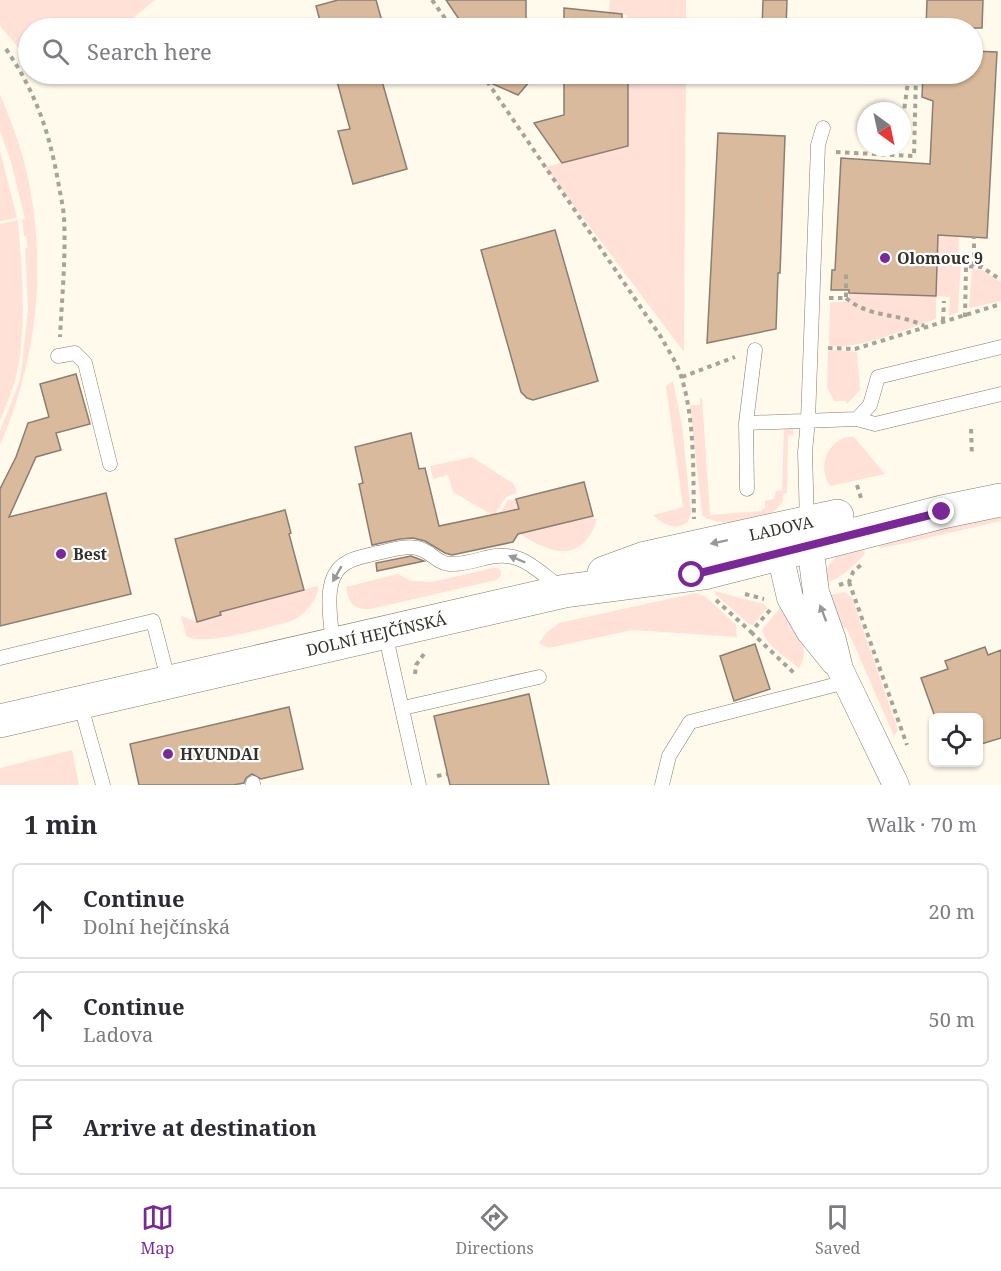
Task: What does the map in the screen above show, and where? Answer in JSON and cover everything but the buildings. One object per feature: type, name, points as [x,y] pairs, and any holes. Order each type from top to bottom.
[{"type":"main road","name":"LADOVA","points":[[785,543],[899,502],[1001,481]]},
{"type":"main road","name":"LADOVA","points":[[785,543],[1001,500]]},
{"type":"main road","name":"DOLNÍ HEJČÍNSKÁ","points":[[0,722],[565,591],[692,575],[785,543]]},
{"type":"street","points":[[785,543],[790,598],[809,631],[843,675],[896,785]]},
{"type":"lane","points":[[785,543],[805,452],[808,420],[818,145],[823,128]]},
{"type":"lane","points":[[857,419],[870,405],[878,377],[1001,346]]},
{"type":"lane","points":[[747,489],[746,423],[755,350]]},
{"type":"lane","points":[[58,356],[75,353],[85,363],[110,464]]},
{"type":"lane","points":[[746,423],[857,419],[874,424],[1001,394]]},
{"type":"lane","points":[[333,645],[330,605],[334,577],[338,568],[346,562],[365,556],[415,547],[448,564],[498,554],[508,555],[523,560],[565,591]]},
{"type":"lane","points":[[0,658],[153,621],[169,683]]},
{"type":"lane","points":[[385,633],[419,785]]},
{"type":"lane","points":[[662,785],[669,756],[690,722],[806,693],[843,675]]},
{"type":"lane","points":[[403,708],[538,677]]},
{"type":"lane","points":[[80,703],[103,785]]},
{"type":"path","points":[[432,0],[445,18]]},
{"type":"path","points":[[6,49],[18,66]]},
{"type":"path","points":[[28,84],[36,100],[52,149],[64,215],[64,278],[58,356]]},
{"type":"path","points":[[489,84],[661,337],[682,377],[693,451],[694,526]]},
{"type":"path","points":[[905,102],[908,84]]},
{"type":"path","points":[[831,158],[834,152],[914,156],[916,84]]},
{"type":"path","points":[[974,237],[974,267]]},
{"type":"path","points":[[965,316],[966,266],[982,267],[1001,280]]},
{"type":"path","points":[[846,274],[846,298]]},
{"type":"path","points":[[826,308],[827,288]]},
{"type":"path","points":[[826,298],[846,298],[860,309],[925,326]]},
{"type":"path","points":[[943,321],[944,301]]},
{"type":"path","points":[[825,348],[855,349],[1001,304]]},
{"type":"path","points":[[825,338],[825,358]]},
{"type":"path","points":[[682,377],[755,350]]},
{"type":"path","points":[[971,429],[972,456]]},
{"type":"path","points":[[857,484],[861,500]]},
{"type":"path","points":[[867,560],[853,572],[849,582],[910,752]]},
{"type":"path","points":[[832,587],[849,582]]},
{"type":"path","points":[[708,593],[794,673],[806,693]]},
{"type":"path","points":[[751,632],[776,604]]},
{"type":"shaded area","points":[[0,0],[155,0],[133,18],[18,18],[18,47],[0,26]]},
{"type":"shaded area","points":[[610,0],[686,0],[686,18],[627,18],[627,15],[609,13]]},
{"type":"shaded area","points":[[628,84],[686,84],[684,352],[545,167],[627,146]]},
{"type":"shaded area","points":[[0,94],[22,154],[36,227],[37,264],[32,338],[14,410],[0,445],[0,431],[20,380],[28,308],[25,249],[28,247],[22,220],[25,219],[11,162],[0,131]]},
{"type":"shaded area","points":[[0,151],[17,218],[0,221]]},
{"type":"shaded area","points":[[18,220],[23,297],[22,335],[17,373],[0,421],[0,224]]},
{"type":"shaded area","points":[[931,235],[959,236],[958,260],[961,261],[958,312],[949,316],[950,297],[936,296],[938,250]]},
{"type":"shaded area","points":[[972,269],[982,270],[1001,282],[1001,301],[969,308]]},
{"type":"shaded area","points":[[849,293],[936,296],[936,319],[866,342],[839,347],[829,345],[830,302],[849,302]]},
{"type":"shaded area","points":[[828,351],[857,352],[860,390],[847,404],[846,401],[834,401],[827,387]]},
{"type":"shaded area","points":[[673,381],[682,425],[691,513],[688,522],[679,526],[665,524],[653,515],[683,507],[666,386]]},
{"type":"shaded area","points":[[700,398],[702,398],[710,515],[761,511],[765,507],[765,501],[774,499],[776,491],[782,490],[784,424],[793,429],[794,435],[788,436],[787,493],[782,494],[783,501],[770,514],[753,520],[734,522],[716,521],[702,515],[690,405],[700,405]]},
{"type":"shaded area","points":[[846,437],[854,437],[885,474],[830,486],[824,472],[826,458],[833,446]]},
{"type":"shaded area","points":[[472,457],[514,484],[517,493],[506,497],[494,516],[453,492],[448,475],[433,479],[430,466]]},
{"type":"shaded area","points":[[516,499],[525,532],[593,516],[593,519],[597,519],[589,537],[578,547],[565,551],[552,549],[523,536],[497,518],[508,500]]},
{"type":"shaded area","points":[[1001,512],[1001,521],[892,546],[881,548],[877,545]]},
{"type":"shaded area","points":[[863,541],[865,554],[846,572],[823,584],[831,562],[842,552]]},
{"type":"shaded area","points":[[493,568],[501,571],[501,576],[496,580],[371,609],[356,607],[346,587],[398,574],[411,581],[432,582]]},
{"type":"shaded area","points":[[318,586],[316,597],[309,607],[301,616],[291,621],[222,638],[195,639],[186,636],[181,616],[197,622],[221,615],[220,612]]},
{"type":"shaded area","points":[[714,591],[764,604],[767,608],[753,625],[749,624]]},
{"type":"shaded area","points":[[845,592],[852,598],[898,730],[894,736],[847,629],[839,626],[825,596]]},
{"type":"shaded area","points":[[696,593],[706,597],[736,625],[737,637],[633,630],[548,648],[539,643],[546,633],[559,623]]},
{"type":"shaded area","points":[[783,604],[803,643],[803,660],[799,668],[772,646],[762,630]]},
{"type":"shaded area","points":[[72,750],[79,785],[0,785],[0,768]]},
{"type":"place","name":"Olomouc 9","points":[[885,258]]},
{"type":"place","name":"Best","points":[[61,554]]},
{"type":"place","name":"HYUNDAI","points":[[168,754]]},
{"type":"route","points":[[692,575],[942,512]]}]
